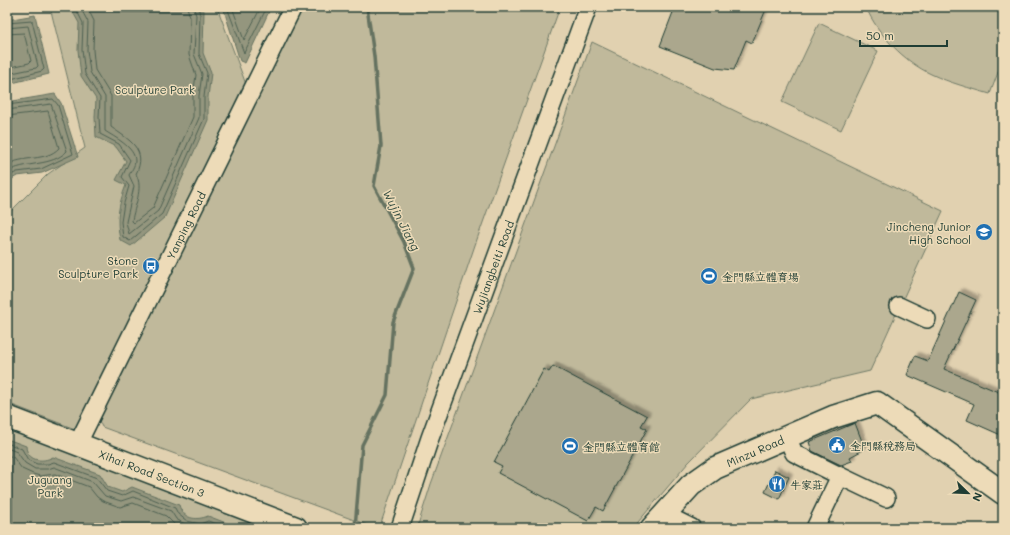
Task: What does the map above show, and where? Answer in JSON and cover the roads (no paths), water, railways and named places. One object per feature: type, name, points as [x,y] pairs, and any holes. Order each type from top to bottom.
[{"type":"main road","name":"Minzu Road","points":[[652,528],[666,511],[701,477],[715,468],[833,417],[877,403],[1003,493]]},
{"type":"main road","name":"Xihai Road Section 3","points":[[7,417],[296,528]]},
{"type":"street","name":"Yanping Road","points":[[78,443],[293,7]]},
{"type":"street","name":"Wujiangbeiti Road","points":[[400,528],[430,438],[588,7]]},
{"type":"street","points":[[899,306],[927,319]]},
{"type":"street","points":[[787,437],[794,453],[886,498]]},
{"type":"street","points":[[815,528],[840,476]]},
{"type":"street","points":[[666,511],[676,520],[692,528]]},
{"type":"water","points":[[70,7],[201,7],[204,11],[203,53],[211,73],[208,97],[208,120],[165,217],[131,246],[120,240],[118,226],[121,200],[126,185],[116,180],[126,161],[116,147],[96,137],[96,99],[81,76],[78,50],[79,23]]},
{"type":"water","points":[[223,7],[271,7],[245,63],[240,61]]},
{"type":"water","points":[[35,15],[49,74],[8,84],[7,20]]},
{"type":"water","points":[[55,94],[61,103],[78,157],[42,173],[17,176],[7,182],[7,102]]},
{"type":"water","name":"Juguang Park","points":[[7,439],[26,446],[29,455],[32,458],[44,460],[53,457],[100,474],[108,487],[122,492],[132,487],[179,505],[181,510],[190,518],[203,518],[208,516],[239,528],[7,528]]},
{"type":"waterway","name":"Wujin Jiang","points":[[355,528],[362,445],[387,395],[393,322],[414,268],[404,242],[374,186],[381,146],[374,56],[367,7]]},
{"type":"place","name":"Jincheng Junior High School","points":[[984,232]]},
{"type":"place","name":"Stone Sculpture Park","points":[[151,266]]},
{"type":"place","name":"金門縣立體育場","points":[[709,276]]},
{"type":"place","name":"金門縣稅務局","points":[[837,445]]},
{"type":"place","name":"金門縣立體育館","points":[[570,446]]},
{"type":"place","name":"牛家莊","points":[[777,484]]},
{"type":"park label","name":"Sculpture Park","points":[[155,89]]}]
